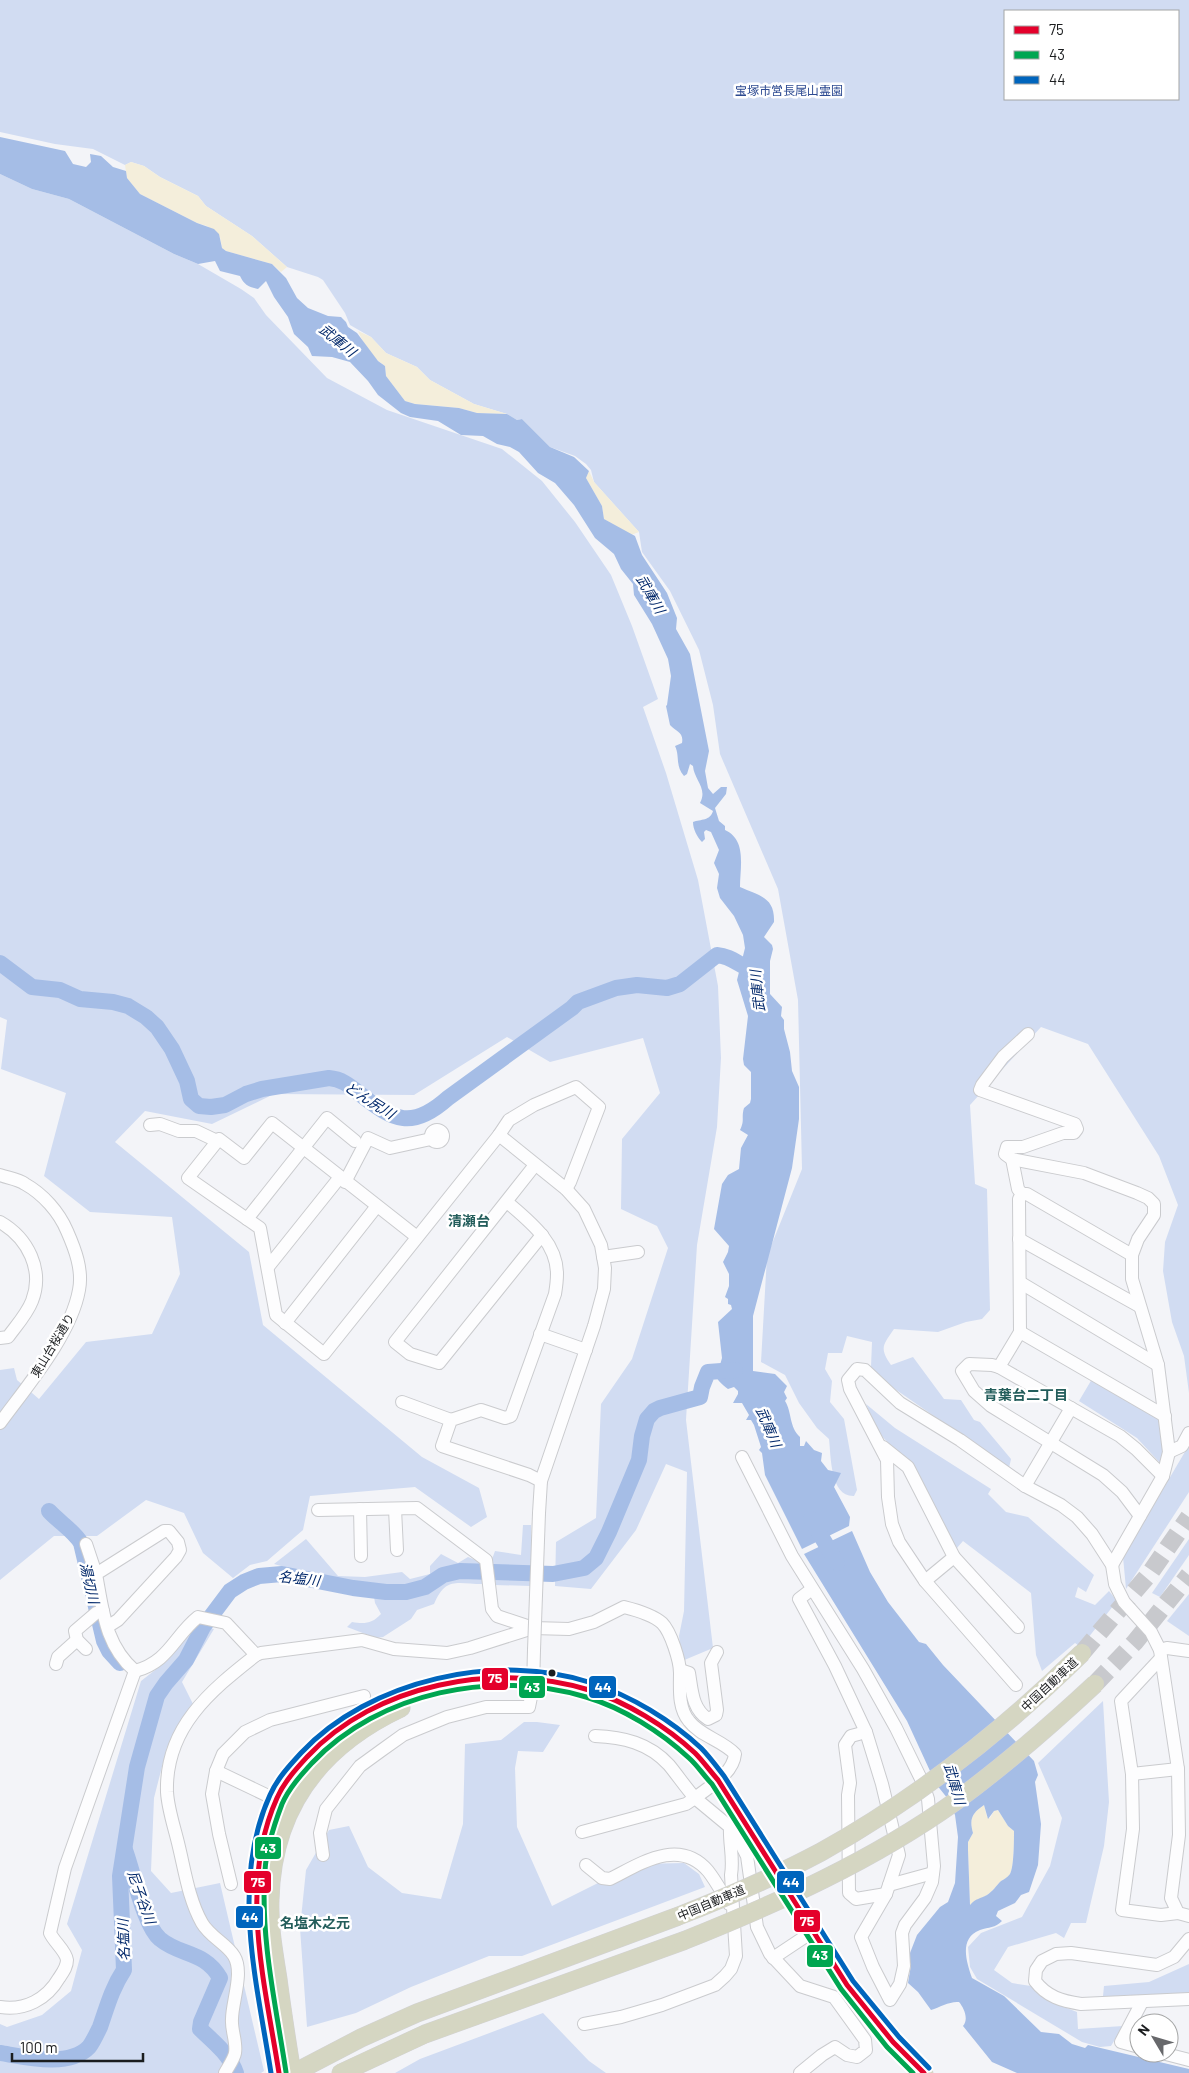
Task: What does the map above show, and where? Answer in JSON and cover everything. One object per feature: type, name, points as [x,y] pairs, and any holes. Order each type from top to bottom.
[{"type":"highway","name":"中国自動車道","points":[[293,2073],[361,2038],[417,2014],[720,1900],[819,1853],[903,1802],[982,1744],[1017,1715],[1082,1652]]},
{"type":"highway","points":[[279,2073],[258,1935],[258,1879],[264,1836],[283,1803],[310,1779],[337,1749],[386,1716],[412,1704],[447,1692],[534,1683],[597,1703],[664,1730],[694,1752],[718,1780],[847,1985],[866,2011],[893,2042],[924,2073]]},
{"type":"highway","name":"中国自動車道","points":[[341,2073],[424,2034],[739,1919],[804,1889],[868,1856],[914,1829],[995,1772],[1095,1684]]},
{"type":"highway","points":[[283,1803],[270,1900],[271,1935],[293,2073]]},
{"type":"street","points":[[1028,1034],[1004,1056],[980,1090],[1075,1124],[1077,1129],[1074,1133],[1063,1133],[1023,1147],[1007,1147],[1005,1154],[1012,1159],[1084,1173],[1148,1198],[1154,1204],[1154,1215],[1138,1239],[1132,1255],[1132,1279],[1158,1365],[1170,1452],[1163,1476],[1112,1565]]},
{"type":"street","points":[[417,1237],[272,1123],[244,1158],[219,1139],[188,1178],[260,1228],[276,1315],[324,1354],[417,1237],[498,1135],[509,1120],[534,1105],[576,1086],[599,1107],[566,1189]]},
{"type":"street","points":[[247,1219],[327,1118],[355,1141]]},
{"type":"street","points":[[150,1126],[160,1124],[179,1131],[196,1131],[217,1142]]},
{"type":"street","points":[[323,1854],[320,1833],[326,1809],[360,1766],[403,1736],[447,1717],[486,1707],[529,1707],[534,1683],[541,1481],[586,1350],[604,1289],[603,1258],[601,1245],[584,1209],[566,1189],[498,1135]]},
{"type":"street","points":[[268,1267],[342,1179],[368,1138],[390,1148],[431,1139]]},
{"type":"street","points":[[1012,1159],[1018,1189],[1022,1194],[1027,1194],[1132,1255]]},
{"type":"street","points":[[535,1165],[395,1342],[410,1354],[439,1364],[542,1235]]},
{"type":"street","name":"東山台桜通り","points":[[0,1175],[24,1183],[48,1201],[63,1221],[75,1252],[79,1271],[79,1289],[72,1314],[40,1369],[0,1423]]},
{"type":"street","points":[[999,1367],[1020,1332],[1019,1199],[1022,1194]]},
{"type":"street","points":[[402,1402],[452,1420],[481,1410],[505,1418],[511,1416],[555,1294],[558,1273],[551,1250],[537,1228],[507,1202]]},
{"type":"street","points":[[285,1323],[377,1206]]},
{"type":"street","points":[[0,1222],[17,1234],[28,1247],[34,1262],[36,1281],[32,1301],[21,1320],[8,1337],[0,1338]]},
{"type":"street","points":[[1020,1239],[1139,1306]]},
{"type":"street","points":[[603,1258],[638,1252]]},
{"type":"street","points":[[1021,1283],[1158,1365]]},
{"type":"street","points":[[1020,1332],[1165,1416]]},
{"type":"street","points":[[540,1334],[586,1350]]},
{"type":"street","points":[[1140,1516],[1122,1492],[1103,1475],[990,1406],[974,1390],[962,1370],[969,1364],[999,1367],[1120,1436],[1163,1476]]},
{"type":"street","points":[[1016,1684],[925,1581],[899,1542],[892,1524],[888,1498],[887,1460],[850,1389],[848,1380],[857,1369],[865,1370],[900,1403],[960,1440],[1025,1486],[1061,1505],[1077,1517],[1092,1534],[1112,1565],[1115,1584],[1124,1602],[1151,1632],[1160,1654],[1178,1769],[1184,1835],[1171,1898],[1183,1914]]},
{"type":"street","points":[[1025,1486],[1071,1408]]},
{"type":"street","points":[[452,1420],[442,1446],[529,1474],[541,1481]]},
{"type":"street","points":[[1170,1452],[1182,1446],[1189,1433]]},
{"type":"street","points":[[878,1442],[908,1467],[954,1557],[1018,1627]]},
{"type":"street","points":[[742,1457],[792,1556],[863,1669],[896,1728],[922,1781],[928,1799],[932,1882],[925,1898],[905,1925],[902,1933],[904,1966],[900,1984],[890,2000],[873,1967],[861,1937],[888,1889],[899,1855],[882,1784],[866,1732],[836,1666],[799,1599],[812,1589]]},
{"type":"street","points":[[318,1510],[418,1508],[486,1560],[492,1609],[497,1616],[533,1628],[569,1629],[598,1620],[624,1607],[654,1618],[664,1624],[675,1648],[680,1670],[680,1698],[689,1722],[698,1730],[730,1748],[735,1754],[734,1763],[718,1780],[686,1804],[582,1832]]},
{"type":"street","points":[[360,1509],[361,1556]]},
{"type":"street","points":[[396,1509],[397,1550]]},
{"type":"street","points":[[96,1574],[164,1531],[169,1532],[178,1542],[180,1550],[176,1557],[118,1620],[107,1627]]},
{"type":"street","points":[[86,1544],[96,1574],[111,1640],[126,1663],[135,1671]]},
{"type":"street","points":[[925,1581],[954,1557]]},
{"type":"street","points":[[56,1664],[58,1657],[81,1645],[75,1632],[96,1612],[103,1611]]},
{"type":"street","points":[[135,1671],[146,1668],[167,1653],[198,1617],[226,1623],[256,1655]]},
{"type":"street","points":[[225,2072],[235,2054],[232,2019],[238,1977],[234,1956],[209,1933],[194,1905],[170,1812],[168,1776],[173,1745],[188,1721],[217,1685],[256,1655],[362,1640],[394,1649],[447,1653],[470,1648],[533,1628]]},
{"type":"street","points":[[1183,1914],[1161,1915],[1122,1910],[1133,1829],[1132,1774],[1121,1701],[1167,1648],[1189,1651]]},
{"type":"street","points":[[680,1670],[689,1673],[694,1704],[700,1714],[708,1719],[716,1715],[717,1710],[711,1663],[717,1652]]},
{"type":"street","points":[[0,2007],[13,2008],[27,2005],[46,1996],[66,1967],[67,1958],[50,1933],[65,1868],[135,1671]]},
{"type":"street","points":[[231,1884],[212,1794],[216,1771],[223,1754],[246,1732],[270,1720],[364,1696]]},
{"type":"street","points":[[866,1732],[851,1736],[845,1745],[850,1783],[848,1794],[849,1893],[856,1899],[933,1873]]},
{"type":"street","points":[[595,1736],[618,1737],[644,1746],[668,1764],[696,1798],[730,1826],[747,1856],[757,1927],[773,1958],[800,1986],[834,1996],[865,2040],[866,2050],[857,2057],[835,2047],[800,2073]]},
{"type":"street","points":[[1132,1774],[1178,1769]]},
{"type":"street","points":[[216,1771],[283,1803]]},
{"type":"street","points":[[584,2024],[629,2014],[715,1985],[731,1969],[736,1956],[731,1875],[733,1862],[729,1840],[730,1826]]},
{"type":"street","points":[[586,1865],[602,1878],[610,1879],[653,1857],[668,1854],[682,1856],[694,1860],[707,1870],[733,1909]]},
{"type":"street","points":[[773,1958],[812,1932]]},
{"type":"street","points":[[1189,1939],[1174,1957],[1157,1965],[1071,1953],[1056,1954],[1042,1961],[1036,1970],[1035,1981],[1041,1990],[1052,1997],[1065,2002],[1081,2004],[1189,1998]]},
{"type":"street","points":[[1136,2013],[1142,2002]]},
{"type":"street","points":[[1129,2027],[1121,2042],[1129,2044]]},
{"type":"green space","name":"宝塚市営長尾山霊園","points":[[0,0],[1189,0],[1189,1393],[1184,1356],[1172,1322],[1163,1271],[1165,1242],[1178,1205],[1159,1156],[1088,1044],[1041,1027],[970,1105],[975,1184],[987,1189],[990,1310],[982,1319],[966,1322],[938,1332],[894,1329],[884,1347],[885,1354],[891,1365],[913,1357],[944,1399],[961,1400],[974,1420],[980,1422],[1011,1459],[1009,1468],[892,1387],[871,1367],[872,1342],[847,1336],[842,1353],[828,1353],[825,1369],[832,1381],[830,1402],[844,1419],[857,1490],[854,1496],[846,1495],[840,1490],[831,1465],[829,1439],[817,1428],[799,1403],[785,1375],[761,1362],[767,1256],[802,1169],[798,1000],[778,889],[720,754],[713,705],[699,650],[670,591],[642,552],[639,532],[594,482],[591,470],[586,464],[575,456],[550,447],[522,419],[517,420],[507,414],[474,404],[430,380],[417,367],[386,353],[371,337],[350,325],[345,313],[323,280],[287,267],[252,236],[206,206],[198,196],[160,177],[144,166],[131,162],[125,165],[93,149],[55,144],[0,132]]},
{"type":"green space","points":[[0,174],[32,189],[69,199],[174,254],[198,264],[241,289],[254,298],[266,315],[327,378],[387,410],[502,449],[542,481],[575,522],[611,575],[632,626],[658,699],[643,707],[666,773],[698,880],[718,986],[721,1058],[717,1127],[697,1245],[686,1420],[713,1648],[682,1661],[679,1636],[684,1611],[687,1472],[666,1464],[636,1530],[591,1589],[555,1586],[556,1542],[596,1518],[601,1404],[632,1359],[668,1248],[657,1226],[621,1209],[622,1139],[660,1093],[643,1038],[550,1062],[507,1037],[414,1095],[274,1094],[212,1124],[145,1111],[115,1142],[249,1252],[263,1325],[422,1457],[479,1488],[487,1517],[471,1527],[415,1487],[310,1496],[303,1530],[267,1561],[250,1565],[233,1578],[203,1553],[184,1513],[146,1500],[97,1536],[54,1536],[0,1580],[0,1370],[14,1368],[17,1380],[39,1399],[86,1342],[152,1334],[180,1274],[172,1217],[90,1212],[44,1176],[66,1093],[1,1069],[7,1020],[0,1017]]},
{"type":"green space","points":[[1092,1379],[1160,1418],[1164,1443],[1160,1463],[1137,1438],[1079,1401]]},
{"type":"green space","points":[[866,1404],[895,1428],[991,1489],[988,1494],[1006,1512],[1028,1517],[1094,1575],[1086,1592],[1078,1587],[1075,1597],[1095,1605],[1109,1591],[1117,1601],[1081,1647],[1075,1643],[1042,1671],[1036,1655],[1031,1593],[963,1541],[957,1548],[907,1463],[877,1431]]},
{"type":"green space","points":[[1189,1445],[1189,1492],[1126,1589],[1123,1557]]},
{"type":"green space","points":[[523,1525],[531,1525],[531,1586],[495,1585],[491,1562],[495,1551],[521,1555]]},
{"type":"green space","points":[[306,1539],[338,1576],[365,1577],[402,1572],[410,1579],[430,1574],[430,1566],[441,1554],[458,1563],[468,1557],[483,1563],[483,1584],[459,1583],[448,1585],[438,1595],[434,1604],[417,1610],[411,1619],[383,1637],[376,1638],[347,1627],[352,1622],[364,1623],[371,1621],[381,1614],[375,1603],[372,1584],[323,1577],[274,1564]]},
{"type":"green space","points":[[1189,1539],[1189,1555],[1160,1597],[1152,1593]]},
{"type":"green space","points":[[1189,1594],[1189,1636],[1167,1621]]},
{"type":"green space","points":[[197,1625],[214,1629],[182,1682],[193,1704],[167,1747],[154,1798],[151,1871],[171,1893],[220,1883],[264,2071],[261,2073],[0,2073],[0,2024],[7,2027],[42,2015],[71,1991],[82,1950],[67,1924],[141,1681],[168,1660]]},
{"type":"green space","points":[[1103,1701],[1109,1802],[1104,1846],[1086,1923],[1071,1923],[1064,1938],[1056,1933],[1008,1947],[994,1970],[1012,1983],[1031,1986],[1059,2005],[1077,2012],[1078,2029],[1123,2026],[1111,2046],[1100,2047],[1082,2042],[977,1979],[970,1967],[968,1947],[981,1933],[1022,1917],[1050,1866],[1062,1818],[1038,1763]]},
{"type":"green space","points":[[524,1722],[560,1725],[543,1752],[518,1751],[515,1768],[517,1827],[552,1906],[636,1864],[684,1863],[699,1874],[705,1887],[522,1956],[489,1956],[411,1987],[356,2013],[307,2027],[300,1928],[306,1870],[329,1830],[349,1826],[368,1867],[402,1893],[441,1899],[463,1824],[465,1744],[501,1740]]},
{"type":"green space","points":[[1189,1964],[1189,1995],[1134,1998],[1103,1996],[1104,1986],[1149,1982]]},
{"type":"green space","points":[[543,2013],[589,2061],[606,2073],[395,2073],[420,2059]]},
{"type":"sand","points":[[131,162],[144,166],[160,177],[198,196],[206,206],[252,236],[287,267],[281,272],[272,264],[226,251],[222,248],[220,237],[207,226],[197,223],[140,194],[127,178],[125,165]]},
{"type":"sand","points":[[358,331],[371,337],[386,353],[417,367],[430,380],[474,404],[507,414],[477,413],[459,408],[415,404],[405,401],[386,376],[385,366],[369,351]]},
{"type":"sand","points":[[589,471],[594,482],[639,532],[631,535],[604,519],[602,506],[586,478]]},
{"type":"sand","points":[[984,1805],[987,1817],[990,1818],[994,1811],[998,1810],[1008,1826],[1014,1831],[1014,1854],[1008,1877],[985,1896],[970,1905],[968,1842],[973,1833],[971,1824],[973,1817]]},
{"type":"water","points":[[0,137],[65,151],[73,164],[86,167],[91,162],[90,154],[101,156],[113,167],[126,171],[127,178],[140,194],[197,223],[214,229],[219,234],[222,248],[226,251],[272,264],[286,278],[297,298],[308,308],[328,316],[341,317],[348,327],[357,333],[378,361],[385,366],[386,376],[405,401],[415,404],[459,408],[477,413],[507,414],[517,420],[522,419],[550,447],[574,457],[589,471],[586,478],[602,506],[604,519],[635,536],[642,555],[667,593],[677,618],[676,629],[690,654],[709,751],[705,771],[708,788],[713,794],[721,787],[727,787],[726,794],[715,808],[719,821],[725,826],[725,830],[737,840],[741,855],[740,887],[765,898],[772,907],[774,922],[764,937],[772,945],[773,949],[770,961],[770,994],[782,1007],[781,1016],[784,1020],[792,1071],[799,1087],[799,1119],[792,1168],[753,1316],[753,1371],[775,1374],[787,1386],[784,1392],[787,1398],[785,1401],[794,1429],[800,1437],[800,1446],[804,1446],[806,1441],[814,1450],[822,1453],[821,1461],[828,1470],[841,1473],[834,1487],[850,1517],[849,1526],[802,1549],[765,1475],[762,1453],[759,1450],[761,1447],[754,1425],[751,1420],[746,1420],[749,1415],[742,1403],[733,1403],[738,1391],[734,1387],[728,1389],[719,1381],[714,1373],[714,1370],[720,1365],[722,1358],[718,1322],[732,1309],[731,1305],[728,1304],[728,1299],[725,1297],[729,1286],[729,1274],[723,1262],[729,1246],[714,1229],[722,1184],[728,1175],[739,1169],[741,1148],[748,1135],[740,1130],[743,1111],[751,1099],[751,1072],[744,1065],[743,1059],[748,1016],[737,980],[745,948],[743,935],[734,916],[720,898],[717,888],[719,874],[714,863],[719,850],[711,832],[706,830],[704,832],[705,839],[702,842],[695,830],[693,822],[710,817],[713,811],[700,803],[702,788],[693,766],[690,764],[687,774],[684,776],[681,772],[675,746],[682,743],[682,737],[670,725],[666,706],[671,676],[668,659],[652,624],[634,595],[633,584],[621,569],[614,554],[595,538],[574,505],[555,483],[538,473],[519,452],[510,447],[497,444],[483,436],[461,435],[438,421],[410,417],[401,413],[378,395],[350,362],[332,357],[312,356],[308,347],[294,334],[288,317],[274,297],[266,281],[258,289],[249,286],[243,282],[240,276],[220,271],[215,261],[198,264],[174,254],[69,199],[32,189],[0,174]]},
{"type":"water","points":[[852,1531],[870,1572],[888,1602],[919,1642],[926,1644],[943,1665],[1034,1761],[1038,1775],[1035,1782],[1041,1824],[1038,1865],[1029,1892],[1021,1895],[1015,1903],[998,1911],[996,1916],[1002,1921],[994,1926],[980,1930],[969,1938],[966,1957],[972,1978],[1004,1996],[1041,2032],[1059,2034],[1072,2044],[1085,2048],[1088,2045],[1129,2055],[1129,2063],[1164,2063],[1189,2069],[1189,2073],[1017,2073],[992,2062],[963,2026],[966,2017],[959,2002],[949,2003],[931,2010],[918,1992],[908,1983],[911,1965],[909,1960],[910,1953],[917,1935],[940,1907],[948,1902],[955,1883],[958,1837],[955,1815],[948,1799],[936,1784],[907,1721],[804,1554]],"holes":[[[984,1805],[988,1819],[994,1811],[998,1810],[1008,1826],[1014,1831],[1014,1854],[1011,1871],[989,1893],[970,1905],[968,1842],[973,1833],[972,1820],[974,1814]]]},
{"type":"waterway","name":"どん尻川","points":[[0,963],[32,987],[60,990],[80,999],[113,1002],[128,1006],[146,1017],[157,1027],[172,1049],[187,1081],[191,1099],[199,1106],[225,1105],[246,1094],[262,1089],[329,1078],[346,1083],[383,1111],[403,1118],[424,1115],[435,1108],[578,1002],[616,988],[637,985],[667,988],[680,984],[717,955],[727,957],[754,971]]},
{"type":"waterway","name":"名塩川","points":[[0,2053],[46,2059],[70,2057],[89,2047],[100,2027],[113,1991],[124,1970],[120,1876],[137,1767],[157,1696],[186,1660],[203,1627],[230,1591],[244,1582],[259,1576],[282,1574],[353,1588],[386,1592],[406,1592],[425,1587],[443,1575],[460,1571],[553,1574],[584,1568],[596,1558],[609,1532],[639,1460],[642,1436],[647,1419],[654,1411],[660,1408],[700,1397],[708,1372],[735,1370]]},
{"type":"waterway","name":"湯切川","points":[[49,1511],[81,1543],[104,1641],[109,1651],[120,1663]]},
{"type":"waterway","name":"武庫川","points":[[811,1519],[837,1563]]},
{"type":"waterway","name":"尼子谷川","points":[[125,1850],[144,1911],[154,1932],[168,1944],[200,1958],[214,1969],[220,1978],[201,2022],[200,2029],[226,2055],[236,2073]]},
{"type":"tunnel","points":[[1082,1653],[1150,1573],[1189,1517]]},
{"type":"tunnel","points":[[1095,1684],[1135,1642],[1189,1575]]},
{"type":"transit line","name":"44","points":[[271,2073],[254,1969],[249,1898],[251,1863],[258,1829],[276,1784],[301,1753],[329,1728],[362,1707],[398,1690],[437,1679],[477,1672],[516,1670],[555,1674],[607,1688],[650,1710],[677,1728],[701,1748],[724,1776],[853,1981],[899,2037],[929,2068]]},
{"type":"transit line","name":"75","points":[[279,2073],[262,1970],[257,1899],[259,1865],[265,1831],[283,1787],[307,1757],[335,1732],[367,1712],[402,1696],[439,1685],[477,1679],[515,1678],[553,1682],[603,1695],[631,1708],[658,1724],[695,1753],[718,1780],[847,1985],[893,2042],[924,2073]]},
{"type":"transit line","name":"43","points":[[286,2072],[270,1972],[264,1896],[269,1845],[273,1828],[288,1793],[312,1763],[339,1739],[370,1719],[404,1704],[440,1693],[477,1687],[514,1686],[551,1689],[600,1702],[627,1714],[654,1730],[692,1761],[712,1784],[841,1989],[887,2047],[913,2073]]},
{"type":"district","name":"清瀬台","points":[[469,1220]]},
{"type":"district","name":"青葉台二丁目","points":[[1026,1394]]},
{"type":"district","name":"名塩木之元","points":[[315,1922]]}]
